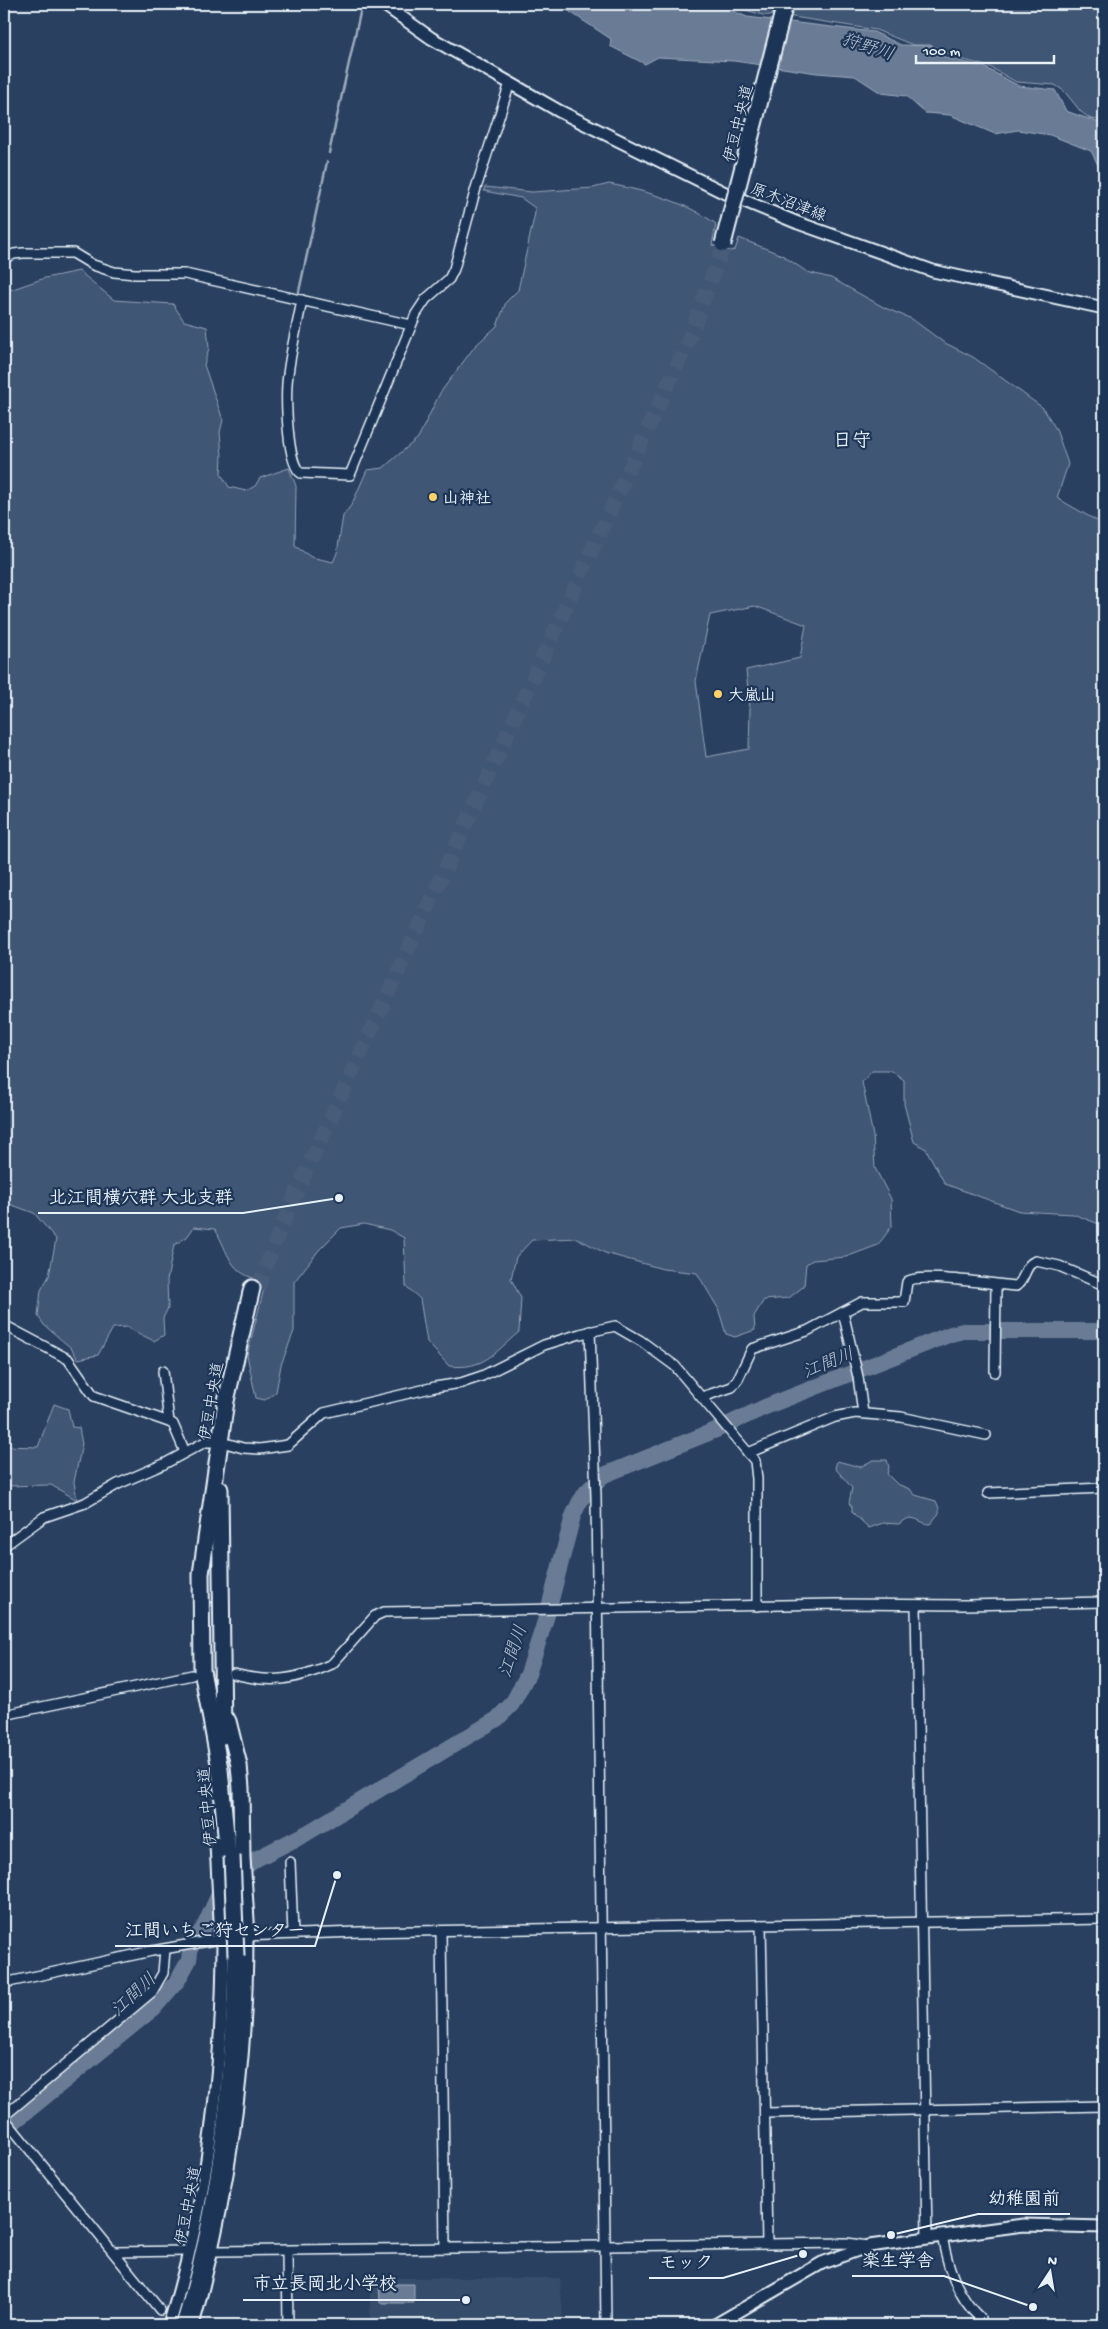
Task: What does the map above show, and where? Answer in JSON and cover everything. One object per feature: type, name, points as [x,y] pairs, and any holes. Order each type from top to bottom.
[{"type":"highway","name":"伊豆中央道","points":[[780,4],[720,247],[785,4]]},
{"type":"highway","name":"伊豆中央道","points":[[184,2325],[209,2228],[229,2097],[235,2014],[230,1859],[222,1718],[220,1519],[222,1457],[255,1288],[226,1401],[201,1574],[201,1660],[220,1769],[230,1859]]},
{"type":"highway","points":[[230,1859],[245,1903],[247,1936]]},
{"type":"highway","points":[[223,1939],[222,1919],[230,1859]]},
{"type":"highway","name":"伊豆中央道","points":[[179,2325],[202,2227],[224,2088],[233,1956]]},
{"type":"main road","name":"原木沼津線","points":[[383,4],[431,38],[559,111],[714,188],[798,223],[933,271],[1104,308]]},
{"type":"main road","points":[[193,2325],[212,2258],[234,2135],[242,2068],[247,1993],[247,1936]]},
{"type":"main road","points":[[169,2325],[191,2242],[204,2180],[221,2032],[223,1939]]},
{"type":"main road","points":[[714,2325],[822,2263],[869,2246],[1022,2226],[1104,2227]]},
{"type":"street","points":[[302,300],[287,385],[291,455],[298,472],[350,475],[411,325],[426,298],[444,284],[454,269],[476,188],[510,83]]},
{"type":"street","points":[[4,258],[14,254],[73,253],[93,265],[114,272],[186,274],[411,325]]},
{"type":"street","points":[[702,1397],[732,1387],[738,1379],[748,1354],[752,1349],[806,1331],[866,1302],[898,1304],[904,1302],[907,1282],[914,1278],[933,1278],[996,1285],[1019,1285],[1029,1264],[1036,1261],[1059,1266],[1104,1284]]},
{"type":"street","points":[[995,1372],[996,1285]]},
{"type":"street","points":[[842,1312],[856,1370],[863,1413]]},
{"type":"street","points":[[4,1325],[68,1359],[94,1396],[173,1424],[185,1452]]},
{"type":"street","points":[[229,1444],[243,1448],[260,1449],[288,1445],[324,1413],[472,1380],[544,1345],[609,1326],[621,1328],[675,1366],[755,1461],[757,1468],[757,1606]]},
{"type":"street","points":[[590,1331],[596,1496],[606,2325]]},
{"type":"street","points":[[163,1371],[169,1422]]},
{"type":"street","points":[[748,1453],[834,1418],[863,1413],[901,1417],[986,1435]]},
{"type":"street","points":[[4,1546],[44,1517],[85,1503],[118,1484],[205,1442],[214,1442]]},
{"type":"street","points":[[988,1493],[1104,1488]]},
{"type":"street","points":[[234,1674],[268,1681],[288,1678],[332,1664],[375,1616],[384,1612],[1104,1602]]},
{"type":"street","points":[[916,1605],[927,2237]]},
{"type":"street","points":[[4,1715],[192,1676]]},
{"type":"street","points":[[290,1862],[292,1933]]},
{"type":"street","points":[[4,1983],[165,1949],[223,1939],[292,1933],[1104,1919]]},
{"type":"street","points":[[761,1925],[767,2244]]},
{"type":"street","points":[[441,1931],[446,2248]]},
{"type":"street","points":[[160,2310],[4,2118],[152,1992],[163,1973],[165,1949]]},
{"type":"street","points":[[765,2113],[1104,2106]]},
{"type":"street","points":[[942,2235],[953,2278],[971,2309],[980,2318]]},
{"type":"street","points":[[217,2251],[847,2243],[869,2246]]},
{"type":"street","points":[[114,2252],[185,2251]]},
{"type":"street","points":[[287,2251],[288,2325]]},
{"type":"shaded area","points":[[724,4],[1104,4],[1104,117],[1102,120],[1091,119],[1081,112],[1064,91],[1055,85],[1016,82],[990,67],[960,59],[930,45],[913,45],[876,30],[787,16],[763,15]]},
{"type":"shaded area","points":[[609,184],[638,190],[666,198],[692,209],[716,224],[712,245],[730,251],[735,250],[739,238],[782,255],[807,272],[831,278],[885,308],[912,319],[943,342],[973,357],[1043,408],[1056,429],[1068,464],[1057,498],[1104,525],[1104,1226],[1073,1214],[1019,1211],[945,1184],[926,1149],[914,1142],[904,1104],[904,1080],[892,1071],[872,1071],[862,1082],[873,1136],[875,1168],[891,1199],[892,1226],[878,1245],[846,1257],[813,1260],[806,1264],[804,1286],[789,1298],[764,1300],[754,1316],[755,1330],[735,1337],[726,1334],[718,1308],[697,1273],[663,1269],[605,1253],[577,1238],[532,1240],[516,1257],[511,1279],[521,1298],[519,1332],[495,1353],[480,1363],[461,1367],[449,1366],[427,1342],[420,1299],[406,1286],[404,1238],[390,1230],[364,1224],[341,1228],[319,1250],[294,1282],[294,1331],[281,1365],[276,1392],[265,1400],[256,1398],[247,1355],[265,1285],[262,1280],[251,1277],[236,1268],[231,1262],[215,1229],[194,1227],[187,1237],[174,1245],[167,1280],[168,1308],[163,1318],[164,1335],[154,1341],[126,1327],[113,1328],[98,1355],[78,1359],[71,1348],[44,1325],[38,1316],[41,1290],[49,1276],[56,1239],[34,1213],[4,1202],[4,292],[45,278],[79,271],[114,300],[173,304],[184,321],[207,327],[209,348],[204,365],[223,420],[220,432],[221,474],[229,487],[246,491],[255,486],[260,478],[289,468],[296,486],[295,546],[311,557],[333,562],[337,553],[343,516],[352,504],[367,470],[383,468],[418,438],[440,393],[475,346],[497,326],[506,302],[518,290],[535,208],[521,198],[484,191],[485,187],[532,192],[593,188]],"holes":[[[755,606],[806,625],[800,658],[746,670],[750,709],[749,749],[706,757],[696,681],[710,615]]]},
{"type":"shaded area","points":[[54,1404],[68,1409],[72,1427],[79,1428],[82,1444],[74,1482],[77,1500],[51,1485],[4,1486],[4,1446],[38,1447]]},
{"type":"shaded area","points":[[873,1460],[887,1460],[889,1467],[887,1474],[897,1484],[910,1489],[915,1495],[936,1501],[939,1512],[932,1522],[929,1524],[912,1518],[904,1520],[899,1524],[883,1523],[869,1528],[852,1512],[852,1507],[849,1503],[852,1488],[835,1468],[837,1461],[860,1467]]},
{"type":"shaded area","points":[[369,2278],[560,2278],[563,2319],[561,2321],[533,2322],[519,2325],[371,2325]]},
{"type":"water","name":"狩野川","points":[[558,4],[717,4],[747,17],[874,32],[901,45],[932,46],[946,58],[984,67],[1019,86],[1055,90],[1066,111],[1103,124],[1104,122],[1104,171],[1099,167],[1091,151],[1050,135],[1018,130],[995,134],[950,115],[925,113],[906,96],[881,93],[855,76],[817,73],[734,61],[658,57],[645,64],[610,46],[611,39]]},
{"type":"water","points":[[379,2284],[414,2284],[414,2303],[380,2303]]},
{"type":"waterway","points":[[329,153],[362,4]]},
{"type":"waterway","points":[[298,296],[327,162]]},
{"type":"waterway","name":"江間川","points":[[4,2130],[154,2008],[178,1980],[189,1960],[191,1944],[204,1927],[218,1896],[231,1878],[256,1859],[307,1833],[497,1719],[512,1704],[528,1674],[547,1615],[573,1516],[587,1491],[604,1475],[716,1430],[765,1407],[951,1334],[963,1331],[1104,1331]]},
{"type":"tunnel","points":[[258,1289],[274,1244],[294,1198],[689,339],[722,250]]},
{"type":"place","name":"山神社","points":[[433,497]]},
{"type":"place","name":"大嵐山","points":[[718,694]]},
{"type":"place","name":"北江間横穴群 大北支群","points":[[339,1198]]},
{"type":"place","name":"江間いちご狩センター","points":[[337,1875]]},
{"type":"place","name":"幼稚園前","points":[[891,2235]]},
{"type":"place","name":"モック","points":[[803,2254]]},
{"type":"place","name":"市立長岡北小学校","points":[[466,2300]]},
{"type":"place","name":"楽生学舎","points":[[1033,2307]]},
{"type":"district","name":"日守","points":[[852,439]]}]
